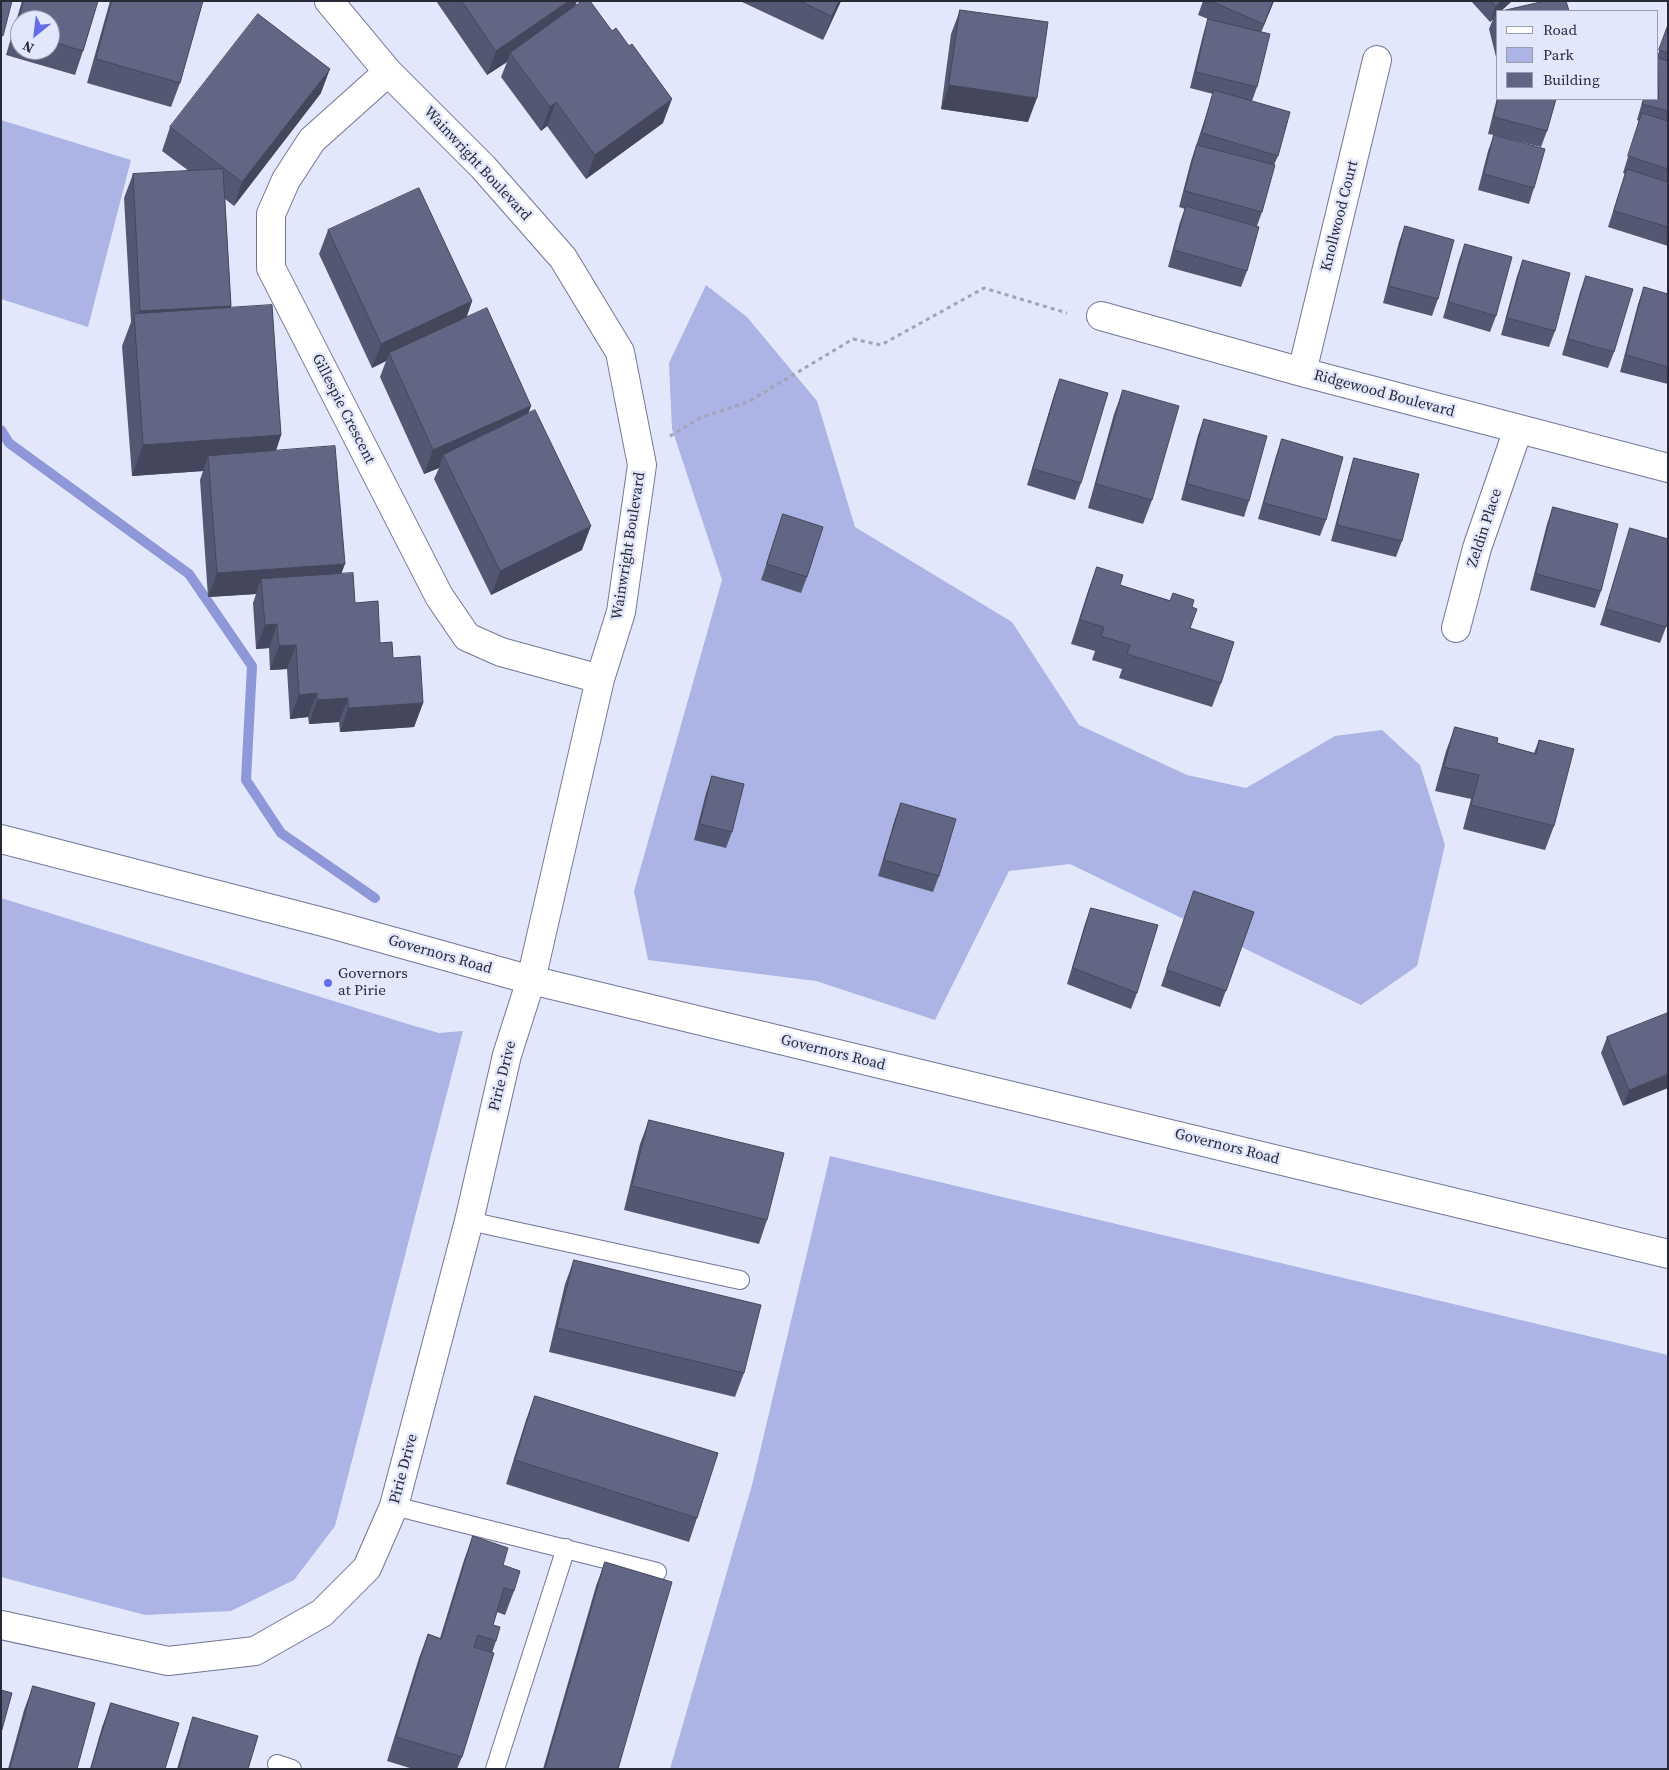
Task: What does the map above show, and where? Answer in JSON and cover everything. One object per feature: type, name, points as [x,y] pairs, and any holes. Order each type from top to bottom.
[{"type":"street","name":"Wainwright Boulevard","points":[[329,1],[388,72],[483,167],[563,258],[620,352],[642,465],[621,612],[600,679],[530,980]]},
{"type":"street","name":"Knollwood Court","points":[[1302,372],[1377,60]]},
{"type":"street","name":"Gillespie Crescent","points":[[388,72],[312,140],[286,180],[271,214],[271,268],[439,596],[467,637],[501,652],[600,679]]},
{"type":"street","name":"Ridgewood Boulevard","points":[[1101,316],[1302,372],[1668,468]]},
{"type":"street","name":"Zeldin Place","points":[[1456,628],[1477,548],[1514,441],[1515,429]]},
{"type":"street","name":"Governors Road","points":[[1,839],[327,923],[530,980],[1668,1254]]},
{"type":"street","name":"Pirie Drive","points":[[1,1625],[168,1661],[255,1651],[322,1613],[367,1568],[394,1506],[469,1221],[507,1054],[530,980]]},
{"type":"lane","points":[[469,1221],[740,1280]]},
{"type":"lane","points":[[394,1506],[657,1572]]},
{"type":"lane","points":[[495,1769],[566,1548]]},
{"type":"path","points":[[665,439],[700,418],[748,402],[853,339],[881,345],[984,288],[1067,313]]},
{"type":"green space","points":[[1,120],[131,160],[88,327],[1,299]]},
{"type":"green space","points":[[706,285],[747,317],[817,401],[855,527],[1012,622],[1079,725],[1187,775],[1246,788],[1335,736],[1382,730],[1420,765],[1445,845],[1417,966],[1361,1005],[1070,864],[1009,871],[935,1020],[816,981],[648,960],[634,891],[722,580],[672,429],[669,363]]},
{"type":"green space","points":[[1,898],[411,1025],[439,1033],[463,1031],[335,1526],[294,1580],[231,1611],[145,1615],[1,1577]]},
{"type":"green space","points":[[830,1156],[1668,1355],[1668,1769],[670,1769],[752,1485]]},
{"type":"building","points":[[1,1],[12,1],[3,36],[1,35]]},
{"type":"building","points":[[24,1],[98,1],[83,51],[60,44],[60,10],[21,10]]},
{"type":"building","points":[[112,1],[203,1],[180,83],[96,59]]},
{"type":"building","points":[[462,1],[569,1],[496,51]]},
{"type":"building","points":[[582,1],[590,1],[612,31],[616,28],[629,46],[632,44],[672,99],[595,155],[556,102],[550,107],[510,53]]},
{"type":"building","points":[[800,1],[839,1],[832,16]]},
{"type":"building","points":[[1211,1],[1273,1],[1264,24]]},
{"type":"building","points":[[1492,1],[1501,1],[1496,6]]},
{"type":"building","points":[[1545,1],[1566,1],[1569,10],[1506,10]]},
{"type":"building","points":[[960,10],[1048,22],[1037,98],[949,85]]},
{"type":"building","points":[[258,14],[330,69],[242,182],[170,127]]},
{"type":"building","points":[[1208,19],[1270,34],[1257,87],[1196,72]]},
{"type":"building","points":[[1668,25],[1668,53],[1659,50]]},
{"type":"building","points":[[1659,58],[1668,61],[1668,111],[1642,104],[1644,100],[1659,100]]},
{"type":"building","points":[[1214,90],[1290,112],[1278,156],[1202,133]]},
{"type":"building","points":[[1498,100],[1556,100],[1547,131],[1494,117]]},
{"type":"building","points":[[1642,113],[1668,121],[1668,169],[1628,156]]},
{"type":"building","points":[[1494,135],[1545,149],[1534,188],[1484,174]]},
{"type":"building","points":[[1197,145],[1275,165],[1262,212],[1185,191]]},
{"type":"building","points":[[223,169],[231,306],[140,311],[133,174]]},
{"type":"building","points":[[1627,169],[1668,182],[1668,227],[1614,211]]},
{"type":"building","points":[[419,188],[472,301],[381,344],[328,230]]},
{"type":"building","points":[[1186,206],[1259,227],[1247,271],[1174,250]]},
{"type":"building","points":[[1405,226],[1454,240],[1438,299],[1389,286]]},
{"type":"building","points":[[1465,244],[1512,257],[1496,316],[1449,302]]},
{"type":"building","points":[[1523,260],[1570,273],[1555,331],[1507,318]]},
{"type":"building","points":[[1586,276],[1633,289],[1614,352],[1568,339]]},
{"type":"building","points":[[1644,287],[1668,294],[1668,367],[1626,355]]},
{"type":"building","points":[[272,305],[281,435],[143,445],[134,314]]},
{"type":"building","points":[[487,308],[531,406],[433,450],[389,353]]},
{"type":"building","points":[[1060,379],[1108,393],[1081,483],[1033,469]]},
{"type":"building","points":[[1123,390],[1179,406],[1152,500],[1096,484]]},
{"type":"building","points":[[535,410],[591,526],[500,571],[443,455]]},
{"type":"building","points":[[1204,419],[1267,436],[1249,501],[1187,484]]},
{"type":"building","points":[[1282,439],[1343,457],[1326,520],[1264,503]]},
{"type":"building","points":[[335,446],[345,564],[217,573],[208,456]]},
{"type":"building","points":[[1354,458],[1419,474],[1402,541],[1337,525]]},
{"type":"building","points":[[1553,507],[1618,524],[1601,591],[1536,574]]},
{"type":"building","points":[[783,514],[823,527],[807,577],[767,564]]},
{"type":"building","points":[[1630,528],[1668,539],[1668,620],[1666,627],[1606,609]]},
{"type":"building","points":[[1097,567],[1123,575],[1120,585],[1170,601],[1173,593],[1194,600],[1192,607],[1197,609],[1190,628],[1234,642],[1221,683],[1127,654],[1130,645],[1101,636],[1104,627],[1080,620]]},
{"type":"building","points":[[353,573],[355,603],[378,601],[380,643],[392,642],[393,658],[420,656],[423,703],[348,708],[348,698],[317,700],[317,693],[299,695],[296,645],[279,646],[277,624],[265,625],[261,579]]},
{"type":"building","points":[[1455,727],[1498,738],[1497,743],[1536,754],[1539,740],[1574,749],[1554,826],[1471,805],[1479,775],[1444,767]]},
{"type":"building","points":[[712,776],[744,784],[732,832],[700,824]]},
{"type":"building","points":[[901,803],[956,819],[939,876],[884,860]]},
{"type":"building","points":[[1194,891],[1254,912],[1226,991],[1167,970]]},
{"type":"building","points":[[1091,908],[1158,925],[1137,993],[1073,968]]},
{"type":"building","points":[[1668,1013],[1668,1074],[1629,1090],[1607,1037]]},
{"type":"building","points":[[649,1120],[784,1153],[767,1220],[632,1186]]},
{"type":"building","points":[[574,1260],[761,1305],[744,1373],[557,1328]]},
{"type":"building","points":[[535,1396],[718,1453],[697,1518],[515,1460]]},
{"type":"building","points":[[473,1536],[508,1548],[503,1565],[520,1571],[514,1591],[504,1588],[493,1625],[500,1627],[496,1641],[478,1635],[474,1647],[494,1653],[462,1757],[396,1737],[428,1634],[441,1639]]},
{"type":"building","points":[[605,1562],[672,1582],[618,1769],[545,1769]]},
{"type":"building","points":[[33,1686],[95,1703],[77,1769],[10,1769]]},
{"type":"building","points":[[1,1690],[12,1693],[1,1733]]},
{"type":"building","points":[[111,1703],[179,1723],[165,1769],[91,1769]]},
{"type":"building","points":[[193,1717],[258,1736],[248,1769],[179,1769]]},
{"type":"waterway","points":[[1,430],[9,443],[189,574],[252,666],[246,780],[281,833],[375,898]]},
{"type":"place","name":"Governors at Pirie","points":[[328,983]]}]
